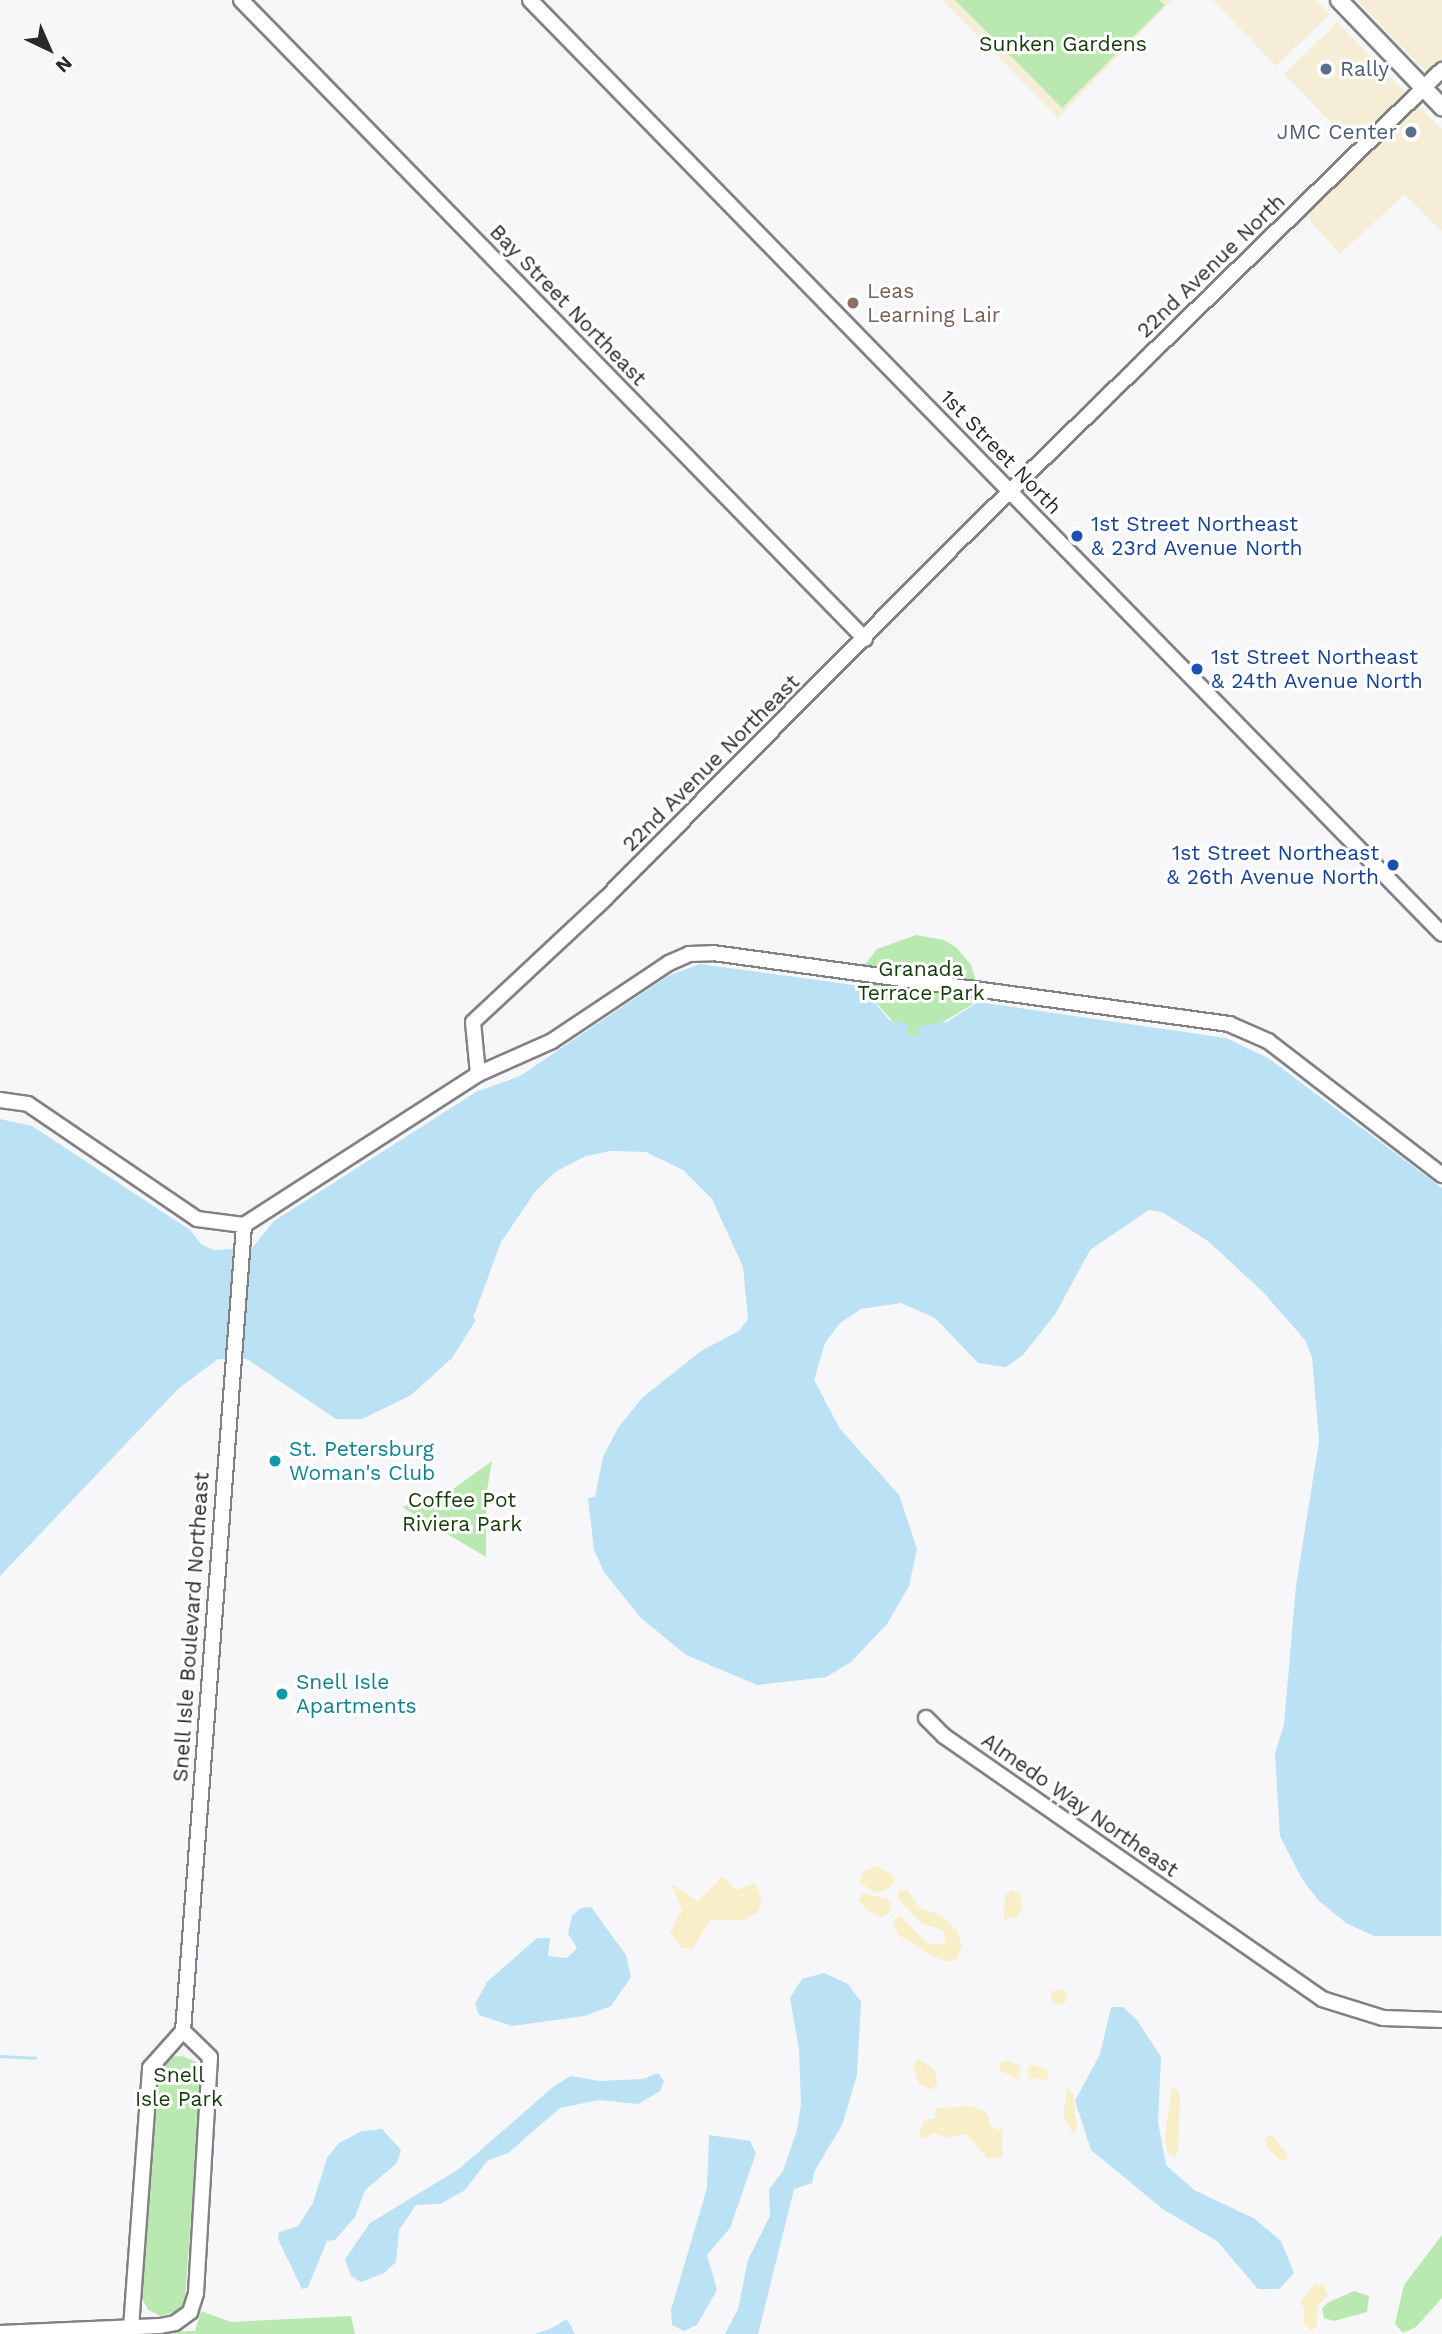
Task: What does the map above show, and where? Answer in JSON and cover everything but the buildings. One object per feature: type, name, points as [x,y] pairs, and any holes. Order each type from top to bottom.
[{"type":"main road","points":[[1339,0],[1442,107]]},
{"type":"street","name":"Bay Street Northeast","points":[[241,0],[865,639]]},
{"type":"street","name":"1st Street North","points":[[530,0],[1442,934]]},
{"type":"street","name":"22nd Avenue North","points":[[1010,492],[1442,70]]},
{"type":"street","name":"22nd Avenue Northeast","points":[[478,1074],[473,1022],[606,898],[1010,492]]},
{"type":"street","points":[[0,1100],[28,1104],[197,1219],[244,1225],[478,1074],[552,1041],[669,963],[689,954],[736,954],[1229,1024],[1268,1041],[1442,1175]]},
{"type":"street","name":"Snell Isle Boulevard Northeast","points":[[183,2031],[244,1225]]},
{"type":"street","name":"Almedo Way Northeast","points":[[922,1722],[1322,1999],[1383,2018],[1442,2020]]},
{"type":"street","points":[[0,2333],[131,2328],[176,2323],[190,2312],[195,2293],[210,2057],[183,2031],[150,2068],[131,2328]]},
{"type":"shaded area","name":"Sunken Gardens","points":[[942,0],[1172,0],[1058,118]]},
{"type":"shaded area","points":[[1213,0],[1316,0],[1330,14],[1276,66]]},
{"type":"shaded area","points":[[1357,0],[1442,0],[1442,62],[1429,75]]},
{"type":"shaded area","points":[[1337,22],[1408,95],[1355,147],[1284,74]]},
{"type":"shaded area","points":[[1416,103],[1442,129],[1442,232],[1405,194],[1340,254],[1303,213]]},
{"type":"green space","name":"Sunken Gardens","points":[[955,0],[1159,0],[1165,5],[1062,108]]},
{"type":"green space","name":"Granada Terrace Park","points":[[916,935],[944,940],[957,948],[971,965],[977,984],[973,1004],[918,1037],[906,1036],[861,986],[863,967],[877,949]]},
{"type":"green space","name":"Coffee Pot Riviera Park","points":[[492,1461],[486,1496],[486,1557],[402,1507],[449,1492]]},
{"type":"green space","name":"Snell Isle Park","points":[[183,2056],[196,2062],[202,2072],[185,2299],[180,2310],[161,2316],[148,2310],[142,2298],[159,2069],[169,2057]]},
{"type":"green space","points":[[1442,2235],[1442,2298],[1416,2327],[1403,2333],[1395,2324],[1404,2285]]},
{"type":"green space","points":[[1354,2291],[1369,2296],[1367,2312],[1334,2321],[1324,2318],[1322,2309],[1327,2303]]},
{"type":"green space","points":[[201,2311],[231,2322],[351,2316],[355,2334],[105,2334],[195,2331]]},
{"type":"sand","points":[[874,1866],[892,1874],[895,1882],[890,1888],[876,1893],[859,1882],[863,1872]]},
{"type":"sand","points":[[722,1877],[736,1890],[755,1883],[762,1897],[758,1912],[744,1920],[710,1920],[692,1949],[682,1948],[670,1932],[682,1910],[671,1884],[698,1901]]},
{"type":"sand","points":[[907,1890],[920,1908],[943,1916],[956,1929],[962,1946],[956,1961],[942,1961],[898,1935],[893,1923],[899,1915],[930,1945],[946,1943],[943,1930],[921,1923],[898,1899],[898,1892]]},
{"type":"sand","points":[[1012,1890],[1020,1894],[1023,1907],[1016,1917],[1004,1919],[1005,1895]]},
{"type":"sand","points":[[863,1893],[887,1899],[892,1904],[888,1914],[881,1917],[867,1911],[858,1899]]},
{"type":"sand","points":[[1059,1989],[1067,1997],[1059,2005],[1051,1997]]},
{"type":"sand","points":[[919,2059],[934,2069],[938,2082],[932,2090],[919,2084],[913,2065]]},
{"type":"sand","points":[[1005,2060],[1020,2066],[1019,2080],[1000,2070],[999,2064]]},
{"type":"sand","points":[[1032,2064],[1047,2070],[1048,2080],[1029,2079],[1027,2070]]},
{"type":"sand","points":[[1172,2085],[1180,2095],[1178,2152],[1174,2157],[1167,2152],[1165,2136]]},
{"type":"sand","points":[[1067,2088],[1073,2093],[1077,2128],[1073,2134],[1063,2116]]},
{"type":"sand","points":[[970,2106],[986,2112],[991,2126],[1002,2131],[1002,2157],[988,2159],[966,2134],[946,2138],[934,2133],[923,2139],[919,2136],[924,2121],[935,2118],[936,2108]]},
{"type":"sand","points":[[1271,2135],[1288,2154],[1286,2161],[1279,2160],[1267,2147],[1264,2139]]},
{"type":"sand","points":[[1315,2284],[1324,2286],[1328,2295],[1317,2307],[1317,2326],[1310,2330],[1303,2323],[1305,2309],[1300,2303]]},
{"type":"water","points":[[700,964],[861,986],[889,1020],[907,1024],[907,1036],[918,1037],[919,1026],[947,1022],[978,1002],[1226,1038],[1268,1058],[1442,1188],[1441,1936],[1374,1936],[1346,1923],[1319,1901],[1302,1879],[1280,1836],[1275,1753],[1284,1725],[1296,1586],[1319,1441],[1312,1357],[1305,1340],[1264,1293],[1208,1241],[1162,1212],[1149,1210],[1090,1250],[1056,1313],[1023,1355],[1006,1367],[978,1363],[935,1318],[901,1303],[861,1309],[840,1323],[825,1343],[814,1380],[840,1429],[899,1495],[917,1549],[909,1586],[887,1624],[851,1662],[826,1677],[757,1685],[686,1655],[641,1618],[604,1572],[594,1550],[588,1498],[595,1497],[603,1457],[618,1428],[642,1398],[701,1351],[739,1331],[748,1319],[743,1267],[712,1199],[683,1170],[646,1152],[611,1151],[586,1156],[555,1172],[535,1192],[501,1242],[473,1318],[476,1320],[452,1358],[411,1395],[362,1419],[336,1419],[247,1359],[218,1359],[179,1388],[0,1576],[0,1119],[32,1126],[190,1230],[202,1245],[214,1250],[252,1248],[274,1221],[476,1092],[520,1076],[668,976]]},
{"type":"water","points":[[591,1907],[626,1955],[631,1977],[611,2006],[584,2016],[512,2026],[479,2015],[475,2004],[487,1982],[537,1938],[550,1938],[548,1956],[567,1958],[577,1948],[568,1934],[572,1916],[581,1908]]},
{"type":"water","points":[[824,1973],[848,1984],[861,2002],[857,2075],[842,2125],[814,2172],[812,2183],[794,2189],[758,2334],[725,2334],[738,2309],[748,2260],[770,2216],[769,2189],[783,2171],[797,2130],[801,2104],[799,2050],[790,1998],[802,1979]]},
{"type":"water","points":[[1111,2007],[1123,2007],[1137,2020],[1161,2057],[1158,2122],[1166,2165],[1194,2190],[1255,2219],[1281,2241],[1294,2273],[1279,2289],[1258,2289],[1217,2241],[1164,2210],[1091,2150],[1075,2101],[1100,2054]]},
{"type":"water","points":[[658,2073],[664,2081],[660,2091],[638,2104],[599,2100],[560,2108],[508,2153],[487,2161],[465,2190],[440,2204],[416,2205],[399,2230],[396,2262],[384,2273],[361,2282],[351,2276],[345,2259],[370,2223],[459,2169],[553,2087],[571,2076],[600,2081],[643,2079]]},
{"type":"water","points":[[382,2129],[401,2150],[397,2163],[365,2190],[355,2217],[335,2240],[327,2241],[308,2287],[302,2289],[278,2239],[279,2232],[298,2226],[313,2203],[327,2158],[339,2143],[362,2131]]},
{"type":"water","points":[[709,2135],[750,2141],[756,2153],[730,2228],[707,2255],[717,2290],[697,2325],[684,2331],[672,2325],[671,2310],[707,2188]]},
{"type":"water","points":[[567,2319],[575,2334],[535,2334],[552,2328]]},
{"type":"waterway","points":[[0,2056],[35,2058]]},
{"type":"place","name":"Rally","points":[[1326,69]]},
{"type":"place","name":"JMC Center","points":[[1411,132]]},
{"type":"place","name":"Leas Learning Lair","points":[[853,303]]},
{"type":"place","name":"1st Street Northeast & 23rd Avenue North","points":[[1077,536]]},
{"type":"place","name":"1st Street Northeast & 24th Avenue North","points":[[1197,669]]},
{"type":"place","name":"1st Street Northeast & 26th Avenue North","points":[[1393,865]]},
{"type":"place","name":"St. Petersburg Woman's Club","points":[[275,1461]]},
{"type":"place","name":"Snell Isle Apartments","points":[[282,1694]]}]
